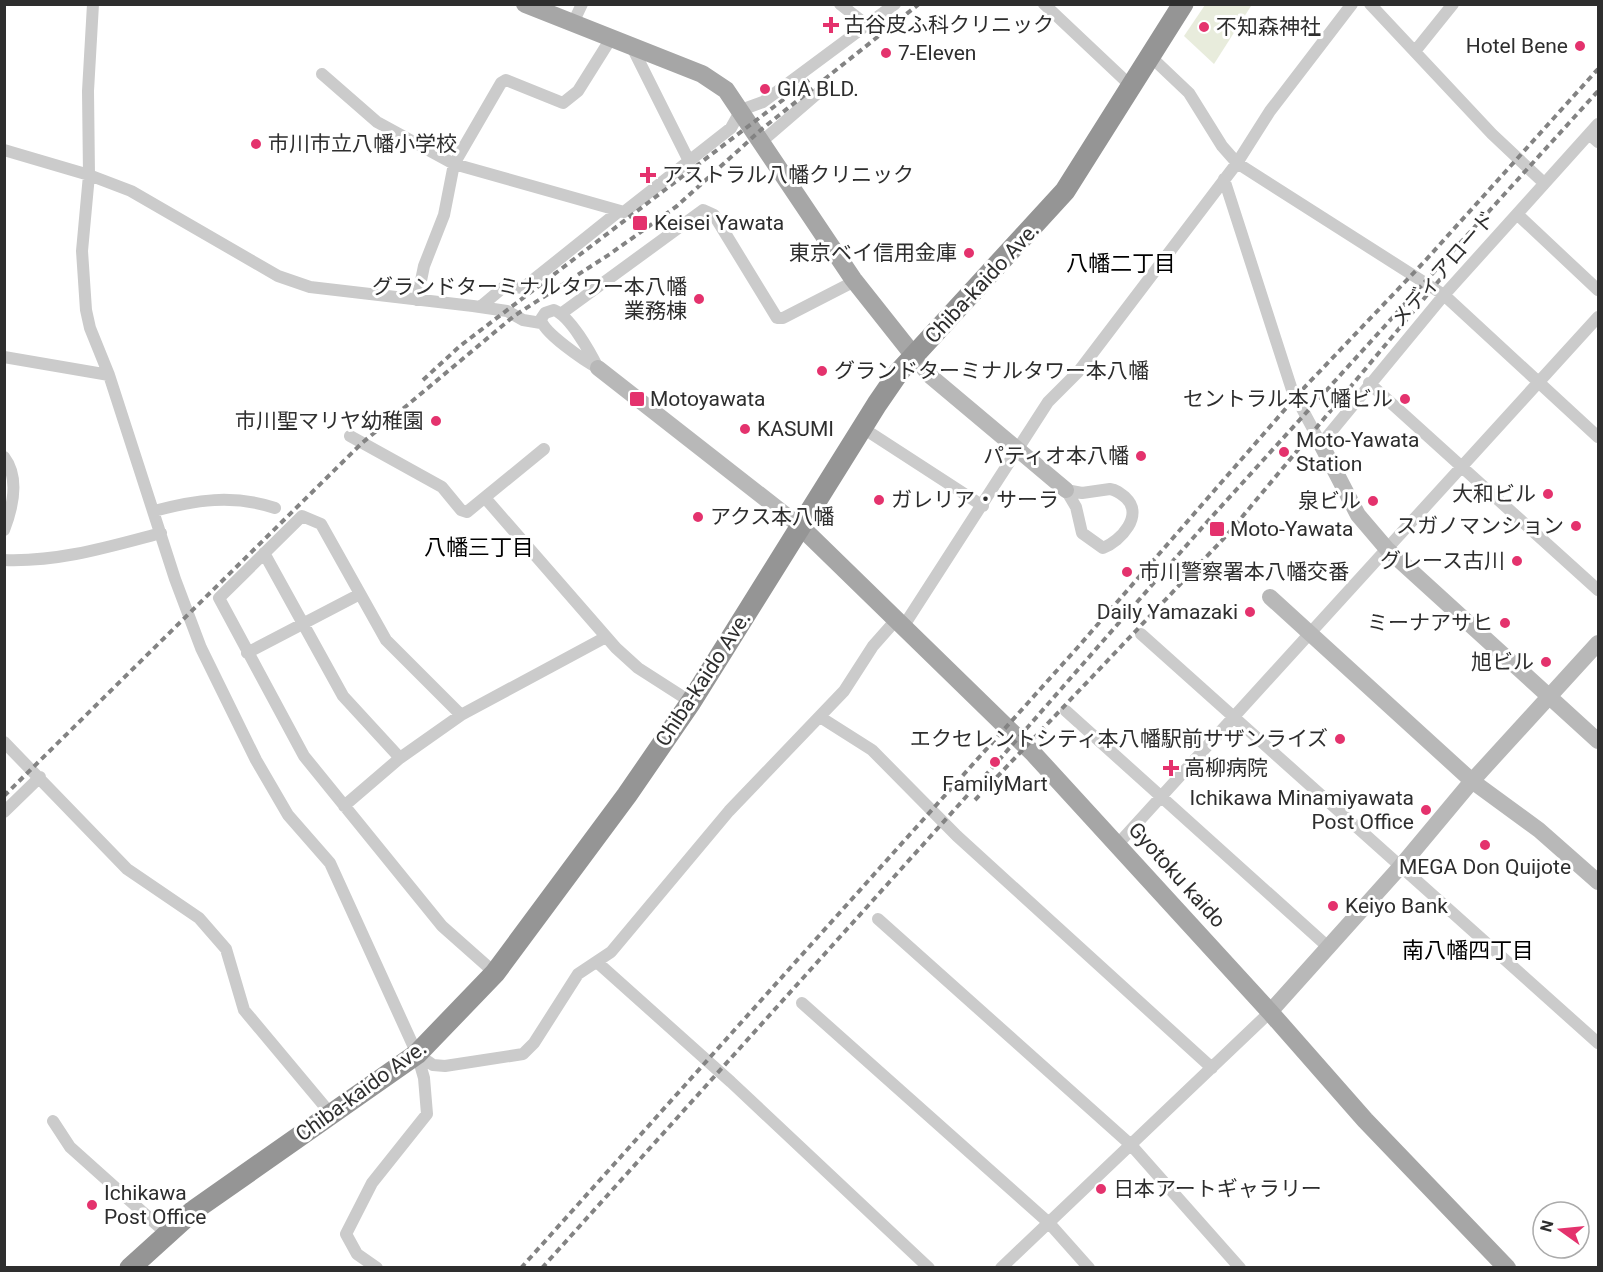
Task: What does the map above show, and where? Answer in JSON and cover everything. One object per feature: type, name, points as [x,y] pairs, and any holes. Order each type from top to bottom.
[{"type":"highway","name":"Chiba-kaido Ave.","points":[[130,1268],[166,1233],[193,1211],[417,1054],[495,973],[621,803],[691,702],[867,418],[914,356],[1065,191],[1183,4]]},
{"type":"main road","points":[[525,4],[572,25],[714,80],[726,90],[855,281],[914,356]]},
{"type":"main road","name":"Gyotoku kaido","points":[[800,526],[1029,749],[1118,844],[1365,1120],[1507,1268]]},
{"type":"street","points":[[93,4],[88,91],[89,175],[82,251],[86,310],[90,328],[109,375],[160,533],[201,648],[256,760],[288,815],[330,863],[417,1054],[424,1078],[427,1114],[372,1183],[346,1234],[361,1256],[377,1268]]},
{"type":"street","points":[[572,25],[582,4]]},
{"type":"street","points":[[840,4],[868,26]]},
{"type":"street","points":[[322,74],[377,122],[454,164],[624,212],[731,128],[741,110],[763,102],[895,4]]},
{"type":"street","points":[[1044,4],[1131,86]]},
{"type":"street","points":[[417,1054],[433,1065],[445,1066],[507,1059],[524,1054],[534,1043],[578,974],[598,963],[611,952],[729,811],[843,691],[873,646],[900,623],[983,506],[1048,402],[1079,371],[1237,163],[1270,111],[1352,4]]},
{"type":"street","points":[[1370,4],[1416,50],[1492,134],[1544,183]]},
{"type":"street","points":[[1416,50],[1453,4]]},
{"type":"street","points":[[417,300],[424,266],[444,215],[454,164],[501,83],[506,80],[563,103],[579,91],[610,40]]},
{"type":"street","points":[[633,49],[689,161]]},
{"type":"street","points":[[1150,56],[1189,93],[1222,146],[1237,163],[1444,295],[1599,437]]},
{"type":"street","points":[[760,143],[818,93]]},
{"type":"street","name":"メディアロード","points":[[1321,444],[1369,383],[1444,295],[1544,183],[1594,138],[1599,124]]},
{"type":"street","points":[[4,150],[89,175],[131,191],[278,276],[310,287],[507,311],[523,320],[541,323],[583,359],[598,368],[800,526]]},
{"type":"street","points":[[1224,179],[1292,390],[1358,515],[1387,549],[1599,741]]},
{"type":"street","points":[[562,313],[703,210],[714,215],[777,318],[783,318],[855,281]]},
{"type":"street","points":[[480,307],[505,286],[523,288],[618,212]]},
{"type":"street","points":[[1517,214],[1599,290]]},
{"type":"street","points":[[541,323],[545,313],[550,310],[562,313],[590,352],[598,368]]},
{"type":"street","points":[[1118,844],[1463,468],[1537,382],[1599,317]]},
{"type":"street","points":[[914,356],[929,375],[1018,447],[1066,490],[1076,507],[1082,533],[1102,548],[1110,545],[1133,519],[1132,504],[1117,490],[1082,493],[1066,490]]},
{"type":"street","points":[[4,357],[109,375]]},
{"type":"street","points":[[1369,383],[1599,590]]},
{"type":"street","points":[[872,434],[983,506]]},
{"type":"street","points":[[350,436],[442,487],[460,510],[467,512],[486,499],[544,449]]},
{"type":"street","points":[[4,457],[11,466],[14,498],[4,530]]},
{"type":"street","points":[[153,511],[185,502],[234,498],[251,500],[275,508]]},
{"type":"street","points":[[486,499],[606,637],[638,668],[691,702]]},
{"type":"street","points":[[461,715],[386,640],[321,524],[302,516],[219,598],[304,756],[442,926],[495,973]]},
{"type":"street","points":[[4,560],[39,561],[73,556],[160,533]]},
{"type":"street","points":[[264,553],[344,696],[400,758]]},
{"type":"street","points":[[247,653],[360,594]]},
{"type":"street","points":[[1270,597],[1309,635],[1472,781],[1539,830],[1599,882]]},
{"type":"street","points":[[1141,634],[1599,1043]]},
{"type":"street","points":[[344,806],[400,758],[461,715],[606,637]]},
{"type":"street","points":[[1001,1268],[1270,1012],[1401,866],[1472,781],[1599,643]]},
{"type":"street","points":[[1066,711],[1327,946]]},
{"type":"street","points":[[820,717],[872,750],[957,836],[1212,1068]]},
{"type":"street","points":[[4,742],[127,869],[199,918],[226,949],[243,1010],[331,1114]]},
{"type":"street","points":[[4,812],[40,777]]},
{"type":"street","points":[[878,919],[1131,1145],[1240,1268]]},
{"type":"street","points":[[598,963],[740,1090],[929,1268]]},
{"type":"street","points":[[802,1003],[1049,1223],[1089,1268]]},
{"type":"street","points":[[53,1121],[70,1147],[166,1233]]},
{"type":"street","points":[[353,1268],[361,1256]]},
{"type":"green space","points":[[1205,5],[1251,6],[1214,64],[1184,36]]},
{"type":"railway","points":[[4,796],[362,443],[514,316],[610,254],[677,206],[763,128],[919,4]]},
{"type":"railway","points":[[521,1268],[1078,647],[1301,391],[1424,262],[1598,69]]},
{"type":"railway","points":[[423,380],[460,346],[809,80]]},
{"type":"railway","points":[[542,1268],[992,768],[1207,522],[1598,91]]},
{"type":"railway","points":[[975,800],[1227,535],[1442,277]]},
{"type":"place","name":"古谷皮ふ科クリニック","points":[[831,25]]},
{"type":"place","name":"不知森神社","points":[[1204,27]]},
{"type":"place","name":"Hotel Bene","points":[[1580,46]]},
{"type":"place","name":"7-Eleven","points":[[886,53]]},
{"type":"place","name":"GIA BLD.","points":[[765,89]]},
{"type":"place","name":"市川市立八幡小学校","points":[[256,144]]},
{"type":"place","name":"アストラル八幡クリニック","points":[[648,175]]},
{"type":"place","name":"Keisei Yawata","points":[[640,223]]},
{"type":"place","name":"東京ベイ信用金庫","points":[[969,253]]},
{"type":"place","name":"グランドターミナルタワー本八幡 業務棟","points":[[699,299]]},
{"type":"place","name":"グランドターミナルタワー本八幡","points":[[822,371]]},
{"type":"place","name":"Motoyawata","points":[[637,399]]},
{"type":"place","name":"セントラル本八幡ビル","points":[[1405,399]]},
{"type":"place","name":"市川聖マリヤ幼稚園","points":[[436,421]]},
{"type":"place","name":"KASUMI","points":[[745,429]]},
{"type":"place","name":"Moto-Yawata Station","points":[[1284,452]]},
{"type":"place","name":"パティオ本八幡","points":[[1141,456]]},
{"type":"place","name":"大和ビル","points":[[1548,494]]},
{"type":"place","name":"ガレリア・サーラ","points":[[879,500]]},
{"type":"place","name":"泉ビル","points":[[1373,501]]},
{"type":"place","name":"アクス本八幡","points":[[698,517]]},
{"type":"place","name":"スガノマンション","points":[[1576,526]]},
{"type":"place","name":"Moto-Yawata","points":[[1217,529]]},
{"type":"place","name":"グレース古川","points":[[1517,561]]},
{"type":"place","name":"市川警察署本八幡交番","points":[[1127,572]]},
{"type":"place","name":"Daily Yamazaki","points":[[1250,612]]},
{"type":"place","name":"ミーナアサヒ","points":[[1505,623]]},
{"type":"place","name":"旭ビル","points":[[1546,662]]},
{"type":"place","name":"エクセレントシティ本八幡駅前サザンライズ","points":[[1340,739]]},
{"type":"place","name":"FamilyMart","points":[[995,762]]},
{"type":"place","name":"高柳病院","points":[[1171,768]]},
{"type":"place","name":"Ichikawa Minamiyawata Post Office","points":[[1426,810]]},
{"type":"place","name":"MEGA Don Quijote","points":[[1485,845]]},
{"type":"place","name":"Keiyo Bank","points":[[1333,906]]},
{"type":"place","name":"日本アートギャラリー","points":[[1101,1189]]},
{"type":"place","name":"Ichikawa Post Office","points":[[92,1205]]},
{"type":"district","name":"八幡二丁目","points":[[1121,263]]},
{"type":"district","name":"八幡三丁目","points":[[479,547]]},
{"type":"district","name":"南八幡四丁目","points":[[1468,950]]}]
